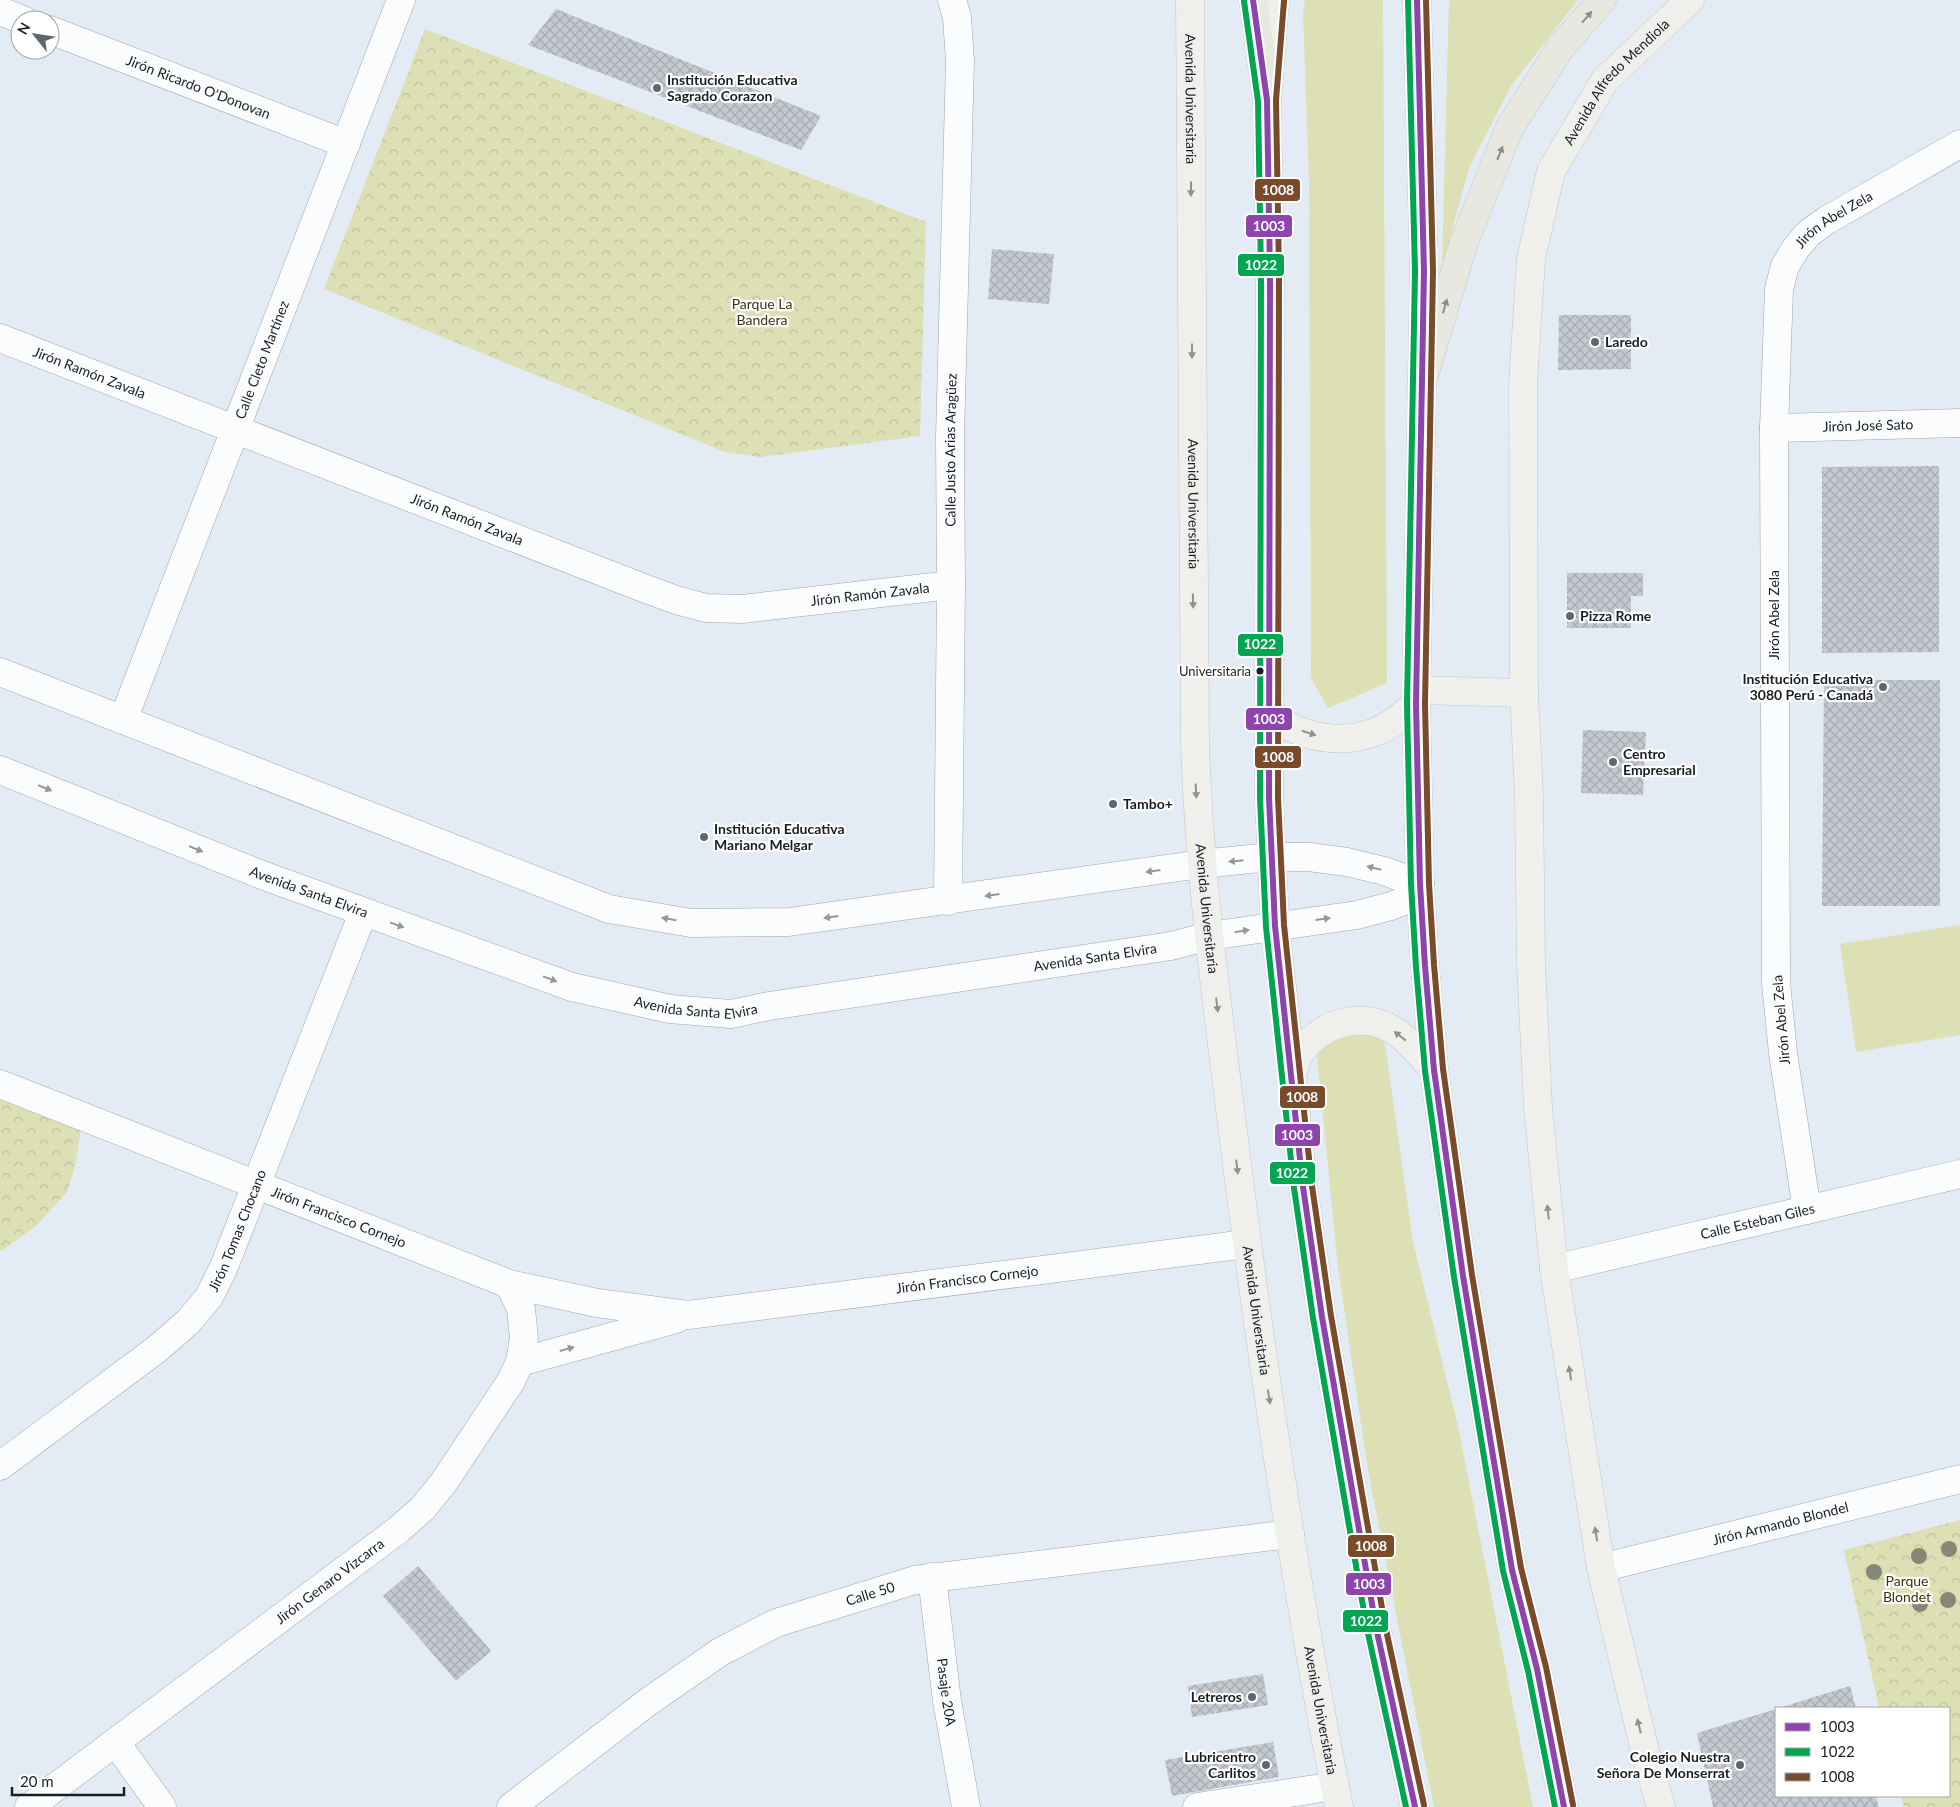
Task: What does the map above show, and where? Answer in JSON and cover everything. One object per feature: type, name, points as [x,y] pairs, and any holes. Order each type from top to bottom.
[{"type":"highway","points":[[1253,0],[1267,100]]},
{"type":"highway","points":[[1421,386],[1463,245],[1509,129],[1561,47],[1602,0]]},
{"type":"main road","name":"Avenida Universitaria","points":[[1190,0],[1194,658],[1196,793],[1201,864],[1246,1244],[1290,1534],[1337,1797]]},
{"type":"main road","points":[[1275,0],[1267,100],[1270,274],[1268,709],[1270,857],[1275,926],[1292,1074],[1302,1188],[1322,1317],[1376,1627],[1415,1807]]},
{"type":"main road","points":[[1417,0],[1424,271],[1416,697],[1420,890],[1434,1070],[1463,1276],[1512,1570],[1537,1669],[1564,1807]]},
{"type":"main road","name":"Avenida Alfredo Mendiola","points":[[1524,693],[1523,384],[1531,259],[1551,171],[1605,80],[1690,0]]},
{"type":"main road","points":[[1268,709],[1285,724],[1306,732],[1330,739],[1353,738],[1376,732],[1397,720],[1416,697],[1524,693],[1529,795],[1531,964],[1538,1108],[1554,1269],[1601,1568],[1646,1756],[1661,1807]]},
{"type":"main road","points":[[1292,1074],[1300,1054],[1314,1036],[1333,1025],[1354,1020],[1376,1022],[1395,1031],[1434,1070]]},
{"type":"street","name":"Calle Cleto Martínez","points":[[123,720],[401,0]]},
{"type":"street","name":"Calle Justo Arias Aragüez","points":[[948,901],[952,585],[950,437],[960,60],[957,17],[952,0]]},
{"type":"street","name":"Jirón Ricardo O'Donovan","points":[[60,34],[346,144]]},
{"type":"street","name":"Jirón Abel Zela","points":[[1807,1210],[1783,1053],[1776,983],[1774,428],[1779,289],[1785,266],[1796,248],[1809,233],[1827,220],[1960,144]]},
{"type":"street","name":"Jirón Ramón Zavala","points":[[0,338],[676,600],[706,608],[742,609],[952,585]]},
{"type":"street","name":"Jirón José Sato","points":[[1774,428],[1960,423]]},
{"type":"street","points":[[0,672],[609,909],[691,923],[789,922],[1201,864],[1270,857],[1309,857],[1347,862],[1384,871],[1420,890]]},
{"type":"street","name":"Avenida Santa Elvira","points":[[0,770],[262,875],[363,913],[572,987],[670,1009],[731,1014],[769,1006],[1171,946],[1209,936],[1357,915],[1390,906],[1420,890]]},
{"type":"street","name":"Jirón Tomas Chocano","points":[[0,1466],[157,1349],[188,1322],[209,1297],[223,1269],[257,1185],[363,913]]},
{"type":"street","name":"Jirón Francisco Cornejo","points":[[0,1084],[509,1284],[597,1303],[688,1315]]},
{"type":"street","name":"Calle Esteban Giles","points":[[1554,1269],[1960,1174]]},
{"type":"street","name":"Jirón Francisco Cornejo","points":[[520,1362],[688,1315],[1246,1244]]},
{"type":"street","name":"Jirón Genaro Vizcarra","points":[[29,1807],[398,1530],[422,1508],[467,1450],[520,1362],[524,1338],[521,1309],[509,1284]]},
{"type":"street","name":"Jirón Armando Blondel","points":[[1601,1568],[1960,1479]]},
{"type":"street","name":"Calle 50","points":[[511,1807],[648,1702],[720,1652],[776,1623],[886,1588],[932,1577],[1290,1534]]},
{"type":"street","name":"Pasaje 20A","points":[[932,1577],[948,1701],[966,1807]]},
{"type":"street","points":[[116,1743],[162,1807]]},
{"type":"street","points":[[1197,1807],[1337,1797]]},
{"type":"green space","points":[[1305,0],[1383,0],[1387,683],[1328,708],[1311,678],[1309,183],[1303,15]]},
{"type":"green space","points":[[1449,0],[1578,0],[1511,86],[1469,168],[1442,267]]},
{"type":"green space","name":"Parque La Bandera","points":[[425,29],[926,222],[920,436],[760,457],[725,452],[324,289]]},
{"type":"green space","points":[[1960,925],[1960,1035],[1856,1052],[1840,944]]},
{"type":"green space","points":[[1335,1034],[1374,1034],[1385,1044],[1413,1242],[1458,1426],[1533,1807],[1434,1807],[1368,1471],[1338,1268],[1317,1055],[1324,1044]]},
{"type":"green space","points":[[0,1094],[81,1128],[75,1167],[67,1192],[37,1225],[0,1252]]},
{"type":"green space","name":"Parque Blondet","points":[[1960,1520],[1960,1807],[1904,1807],[1901,1797],[1950,1797],[1950,1707],[1879,1707],[1844,1550]]},
{"type":"building","points":[[556,9],[821,116],[801,150],[528,45]]},
{"type":"building","points":[[992,249],[1054,254],[1049,304],[988,299]]},
{"type":"building","name":"Laredo","points":[[1559,315],[1631,315],[1631,369],[1558,370]]},
{"type":"building","points":[[1939,466],[1939,652],[1822,653],[1822,467]]},
{"type":"building","points":[[1567,573],[1643,573],[1643,596],[1631,596],[1631,628],[1567,628]]},
{"type":"building","points":[[1824,680],[1940,680],[1940,906],[1822,906]]},
{"type":"building","name":"Centro Empresarial","points":[[1583,730],[1646,732],[1643,795],[1581,793]]},
{"type":"building","points":[[418,1566],[491,1651],[456,1681],[383,1596]]},
{"type":"building","points":[[1263,1674],[1268,1705],[1192,1717],[1188,1686]]},
{"type":"building","points":[[1850,1686],[1856,1707],[1782,1707]]},
{"type":"building","name":"Colegio Nuestra Señora De Monserrat","points":[[1775,1709],[1775,1797],[1876,1797],[1879,1807],[1713,1807],[1697,1733]]},
{"type":"building","points":[[1273,1742],[1279,1777],[1172,1796],[1165,1760]]},
{"type":"transit line","name":"1003","points":[[1253,0],[1267,100],[1270,274],[1269,798],[1275,926],[1303,1187],[1322,1317],[1376,1627],[1415,1807]]},
{"type":"transit line","name":"1022","points":[[1408,0],[1415,271],[1407,704],[1411,884],[1416,967],[1425,1071],[1454,1277],[1503,1571],[1528,1671],[1555,1807]]},
{"type":"transit line","name":"1003","points":[[1417,0],[1424,271],[1416,704],[1420,884],[1425,966],[1434,1070],[1463,1276],[1512,1570],[1537,1669],[1564,1807]]},
{"type":"transit line","name":"1008","points":[[1426,0],[1433,271],[1425,704],[1429,884],[1434,965],[1443,1069],[1472,1275],[1521,1568],[1546,1667],[1573,1805]]},
{"type":"transit line","name":"1022","points":[[1244,1],[1258,101],[1261,274],[1260,798],[1266,927],[1294,1188],[1313,1318],[1367,1629],[1406,1807]]},
{"type":"transit line","name":"1008","points":[[1284,1],[1276,100],[1279,274],[1278,798],[1284,925],[1312,1186],[1331,1316],[1385,1625],[1424,1805]]},
{"type":"place","name":"Institución Educativa Sagrado Corazon","points":[[657,88]]},
{"type":"place","name":"Laredo","points":[[1595,342]]},
{"type":"place","name":"Pizza Rome","points":[[1570,616]]},
{"type":"place","name":"Universitaria","points":[[1260,671]]},
{"type":"place","name":"Institución Educativa 3080 Perú - Canadá","points":[[1883,687]]},
{"type":"place","name":"Centro Empresarial","points":[[1613,762]]},
{"type":"place","name":"Tambo+","points":[[1113,804]]},
{"type":"place","name":"Institución Educativa Mariano Melgar","points":[[704,837]]},
{"type":"place","name":"Letreros","points":[[1252,1697]]},
{"type":"place","name":"Lubricentro Carlitos","points":[[1266,1765]]},
{"type":"place","name":"Colegio Nuestra Señora De Monserrat","points":[[1740,1765]]}]
